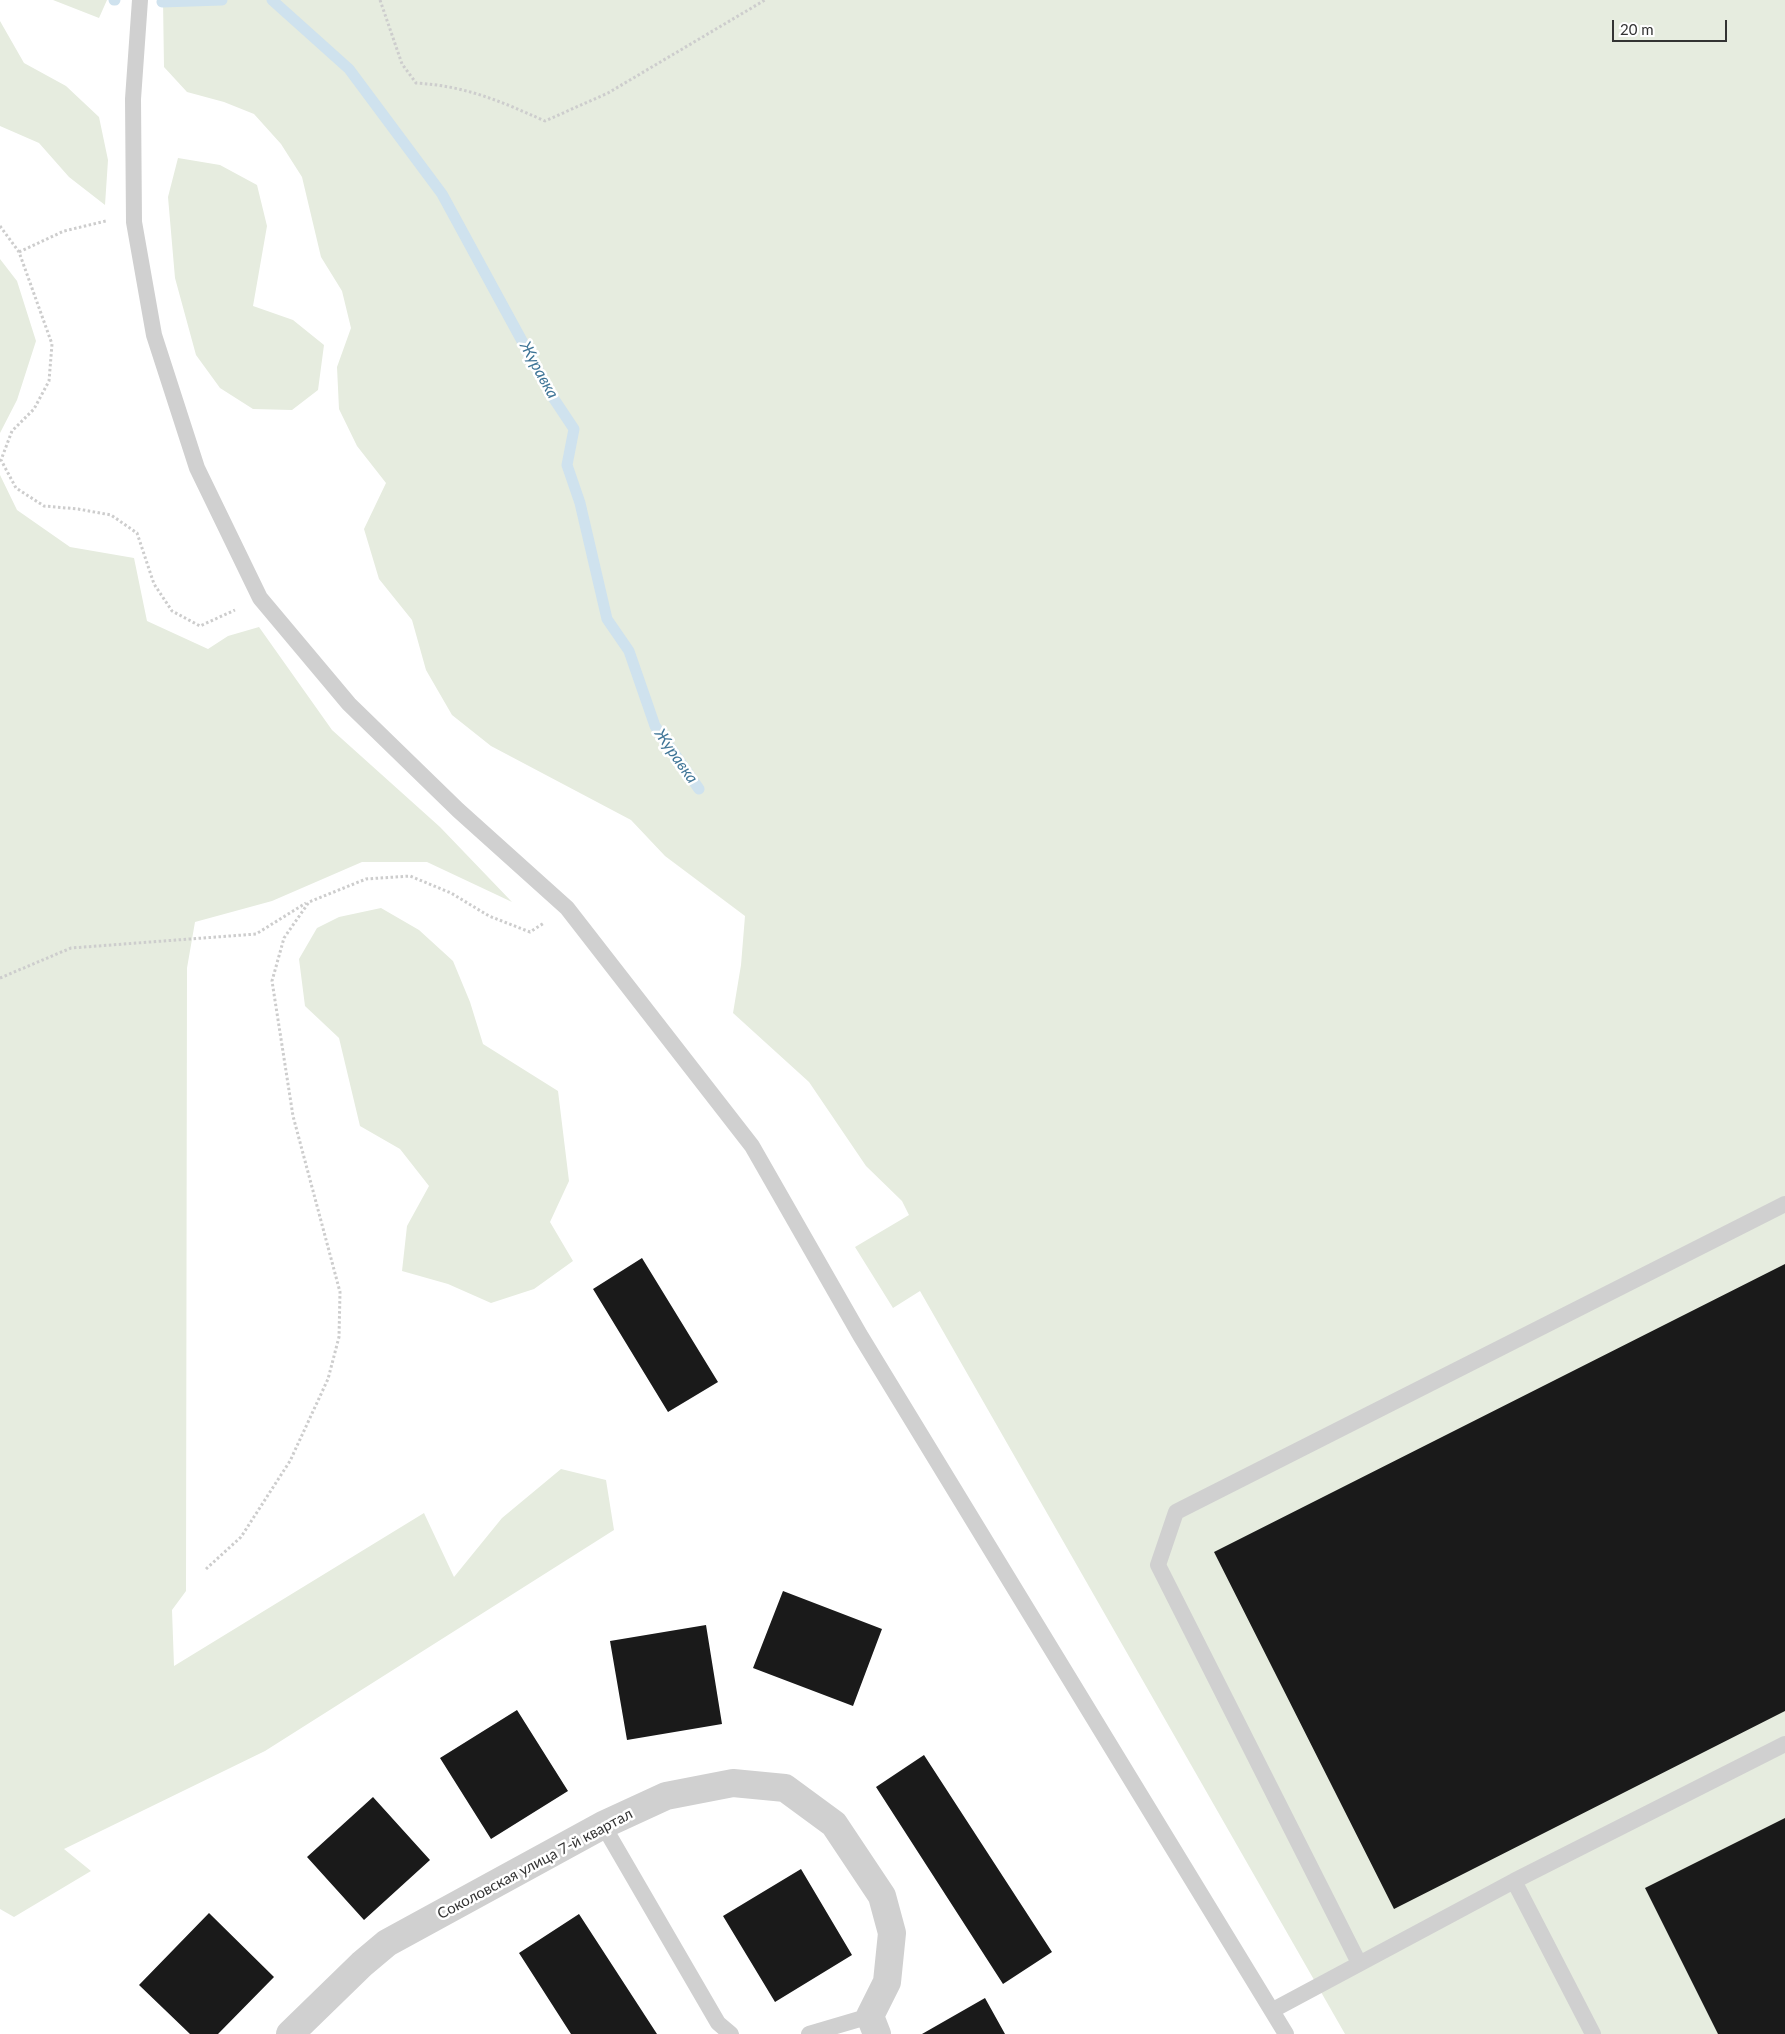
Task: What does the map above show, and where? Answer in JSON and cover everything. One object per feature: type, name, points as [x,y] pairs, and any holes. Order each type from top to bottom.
[{"type":"street","name":"Соколовская улица 7-й квартал","points":[[290,2034],[362,1964],[388,1943],[603,1824],[666,1796],[733,1783],[785,1788],[834,1824],[882,1896],[892,1933],[887,1982],[874,2025]]},
{"type":"lane","points":[[140,0],[133,99],[134,222],[154,335],[198,468],[260,598],[349,704],[458,810],[567,908],[752,1146],[860,1335],[1286,2034]]},
{"type":"lane","points":[[1359,1963],[1158,1565],[1176,1512],[1785,1204]]},
{"type":"lane","points":[[1273,2010],[1514,1881],[1785,1744]]},
{"type":"lane","points":[[603,1824],[718,2023],[731,2034]]},
{"type":"lane","points":[[1514,1881],[1593,2034]]},
{"type":"lane","points":[[808,2034],[874,2025]]},
{"type":"path","points":[[380,0],[402,64],[416,83],[443,85],[491,97],[545,121],[608,93],[765,0]]},
{"type":"path","points":[[19,252],[64,231],[109,220],[134,222]]},
{"type":"path","points":[[0,226],[19,252],[52,344],[49,381],[34,409],[12,431],[0,460],[16,488],[44,506],[78,508],[111,515],[137,532],[154,584],[172,611],[200,626],[260,598]]},
{"type":"path","points":[[0,978],[71,948],[256,934],[309,902],[366,880],[410,876],[451,893],[489,916],[530,932],[567,908]]},
{"type":"path","points":[[206,1569],[241,1537],[290,1461],[328,1379],[339,1337],[340,1292],[293,1116],[272,981],[284,938],[309,902]]},
{"type":"shaded area","points":[[53,0],[107,0],[99,18]]},
{"type":"shaded area","points":[[163,0],[1785,0],[1785,2034],[1345,2034],[920,1291],[893,1308],[855,1247],[909,1215],[902,1201],[866,1166],[809,1082],[733,1013],[741,965],[745,916],[665,856],[631,820],[491,746],[452,715],[426,670],[412,620],[379,579],[364,529],[386,483],[357,446],[339,409],[337,367],[351,328],[342,291],[321,257],[302,177],[281,144],[254,114],[224,102],[187,92],[164,67]]},
{"type":"shaded area","points":[[0,21],[24,63],[66,86],[99,117],[108,160],[105,205],[69,177],[39,143],[0,126]]},
{"type":"shaded area","points":[[178,158],[220,165],[257,185],[267,226],[253,306],[293,320],[324,345],[318,390],[292,410],[253,409],[220,388],[196,355],[175,278],[168,197]]},
{"type":"shaded area","points":[[0,259],[17,281],[36,341],[17,400],[0,433]]},
{"type":"shaded area","points":[[0,475],[17,510],[70,547],[134,558],[147,621],[208,649],[228,636],[259,627],[332,730],[440,827],[512,902],[427,862],[362,862],[272,901],[195,922],[187,968],[186,1591],[172,1610],[174,1666],[424,1513],[454,1577],[502,1518],[561,1469],[606,1480],[614,1530],[265,1751],[64,1849],[91,1871],[14,1917],[0,1909]]},
{"type":"shaded area","points":[[381,908],[419,930],[453,961],[470,1002],[483,1044],[558,1091],[569,1181],[550,1222],[573,1261],[534,1289],[491,1303],[448,1284],[402,1271],[407,1226],[429,1186],[400,1149],[360,1126],[339,1038],[305,1006],[299,959],[317,928],[339,917]]},
{"type":"building","points":[[642,1258],[718,1382],[668,1412],[593,1289]]},
{"type":"building","points":[[1785,1264],[1785,1711],[1394,1909],[1214,1552]]},
{"type":"building","points":[[783,1591],[882,1629],[853,1706],[753,1668]]},
{"type":"building","points":[[706,1625],[722,1724],[627,1740],[610,1641]]},
{"type":"building","points":[[517,1710],[568,1791],[491,1839],[440,1758]]},
{"type":"building","points":[[924,1755],[1052,1952],[1003,1984],[876,1787]]},
{"type":"building","points":[[373,1797],[430,1860],[364,1920],[307,1857]]},
{"type":"building","points":[[1785,1818],[1785,2034],[1718,2034],[1645,1888]]},
{"type":"building","points":[[801,1869],[852,1955],[775,2002],[723,1916]]},
{"type":"building","points":[[209,1913],[274,1977],[218,2034],[190,2034],[139,1985]]},
{"type":"building","points":[[579,1914],[657,2034],[571,2034],[519,1953]]},
{"type":"building","points":[[985,1998],[1005,2034],[922,2034]]},
{"type":"waterway","name":"Журавка","points":[[162,2],[222,0]]},
{"type":"waterway","name":"Журавка","points":[[272,0],[349,69],[442,194],[552,396],[574,429],[567,465],[580,503],[607,619],[629,651],[655,726],[699,789]]}]
